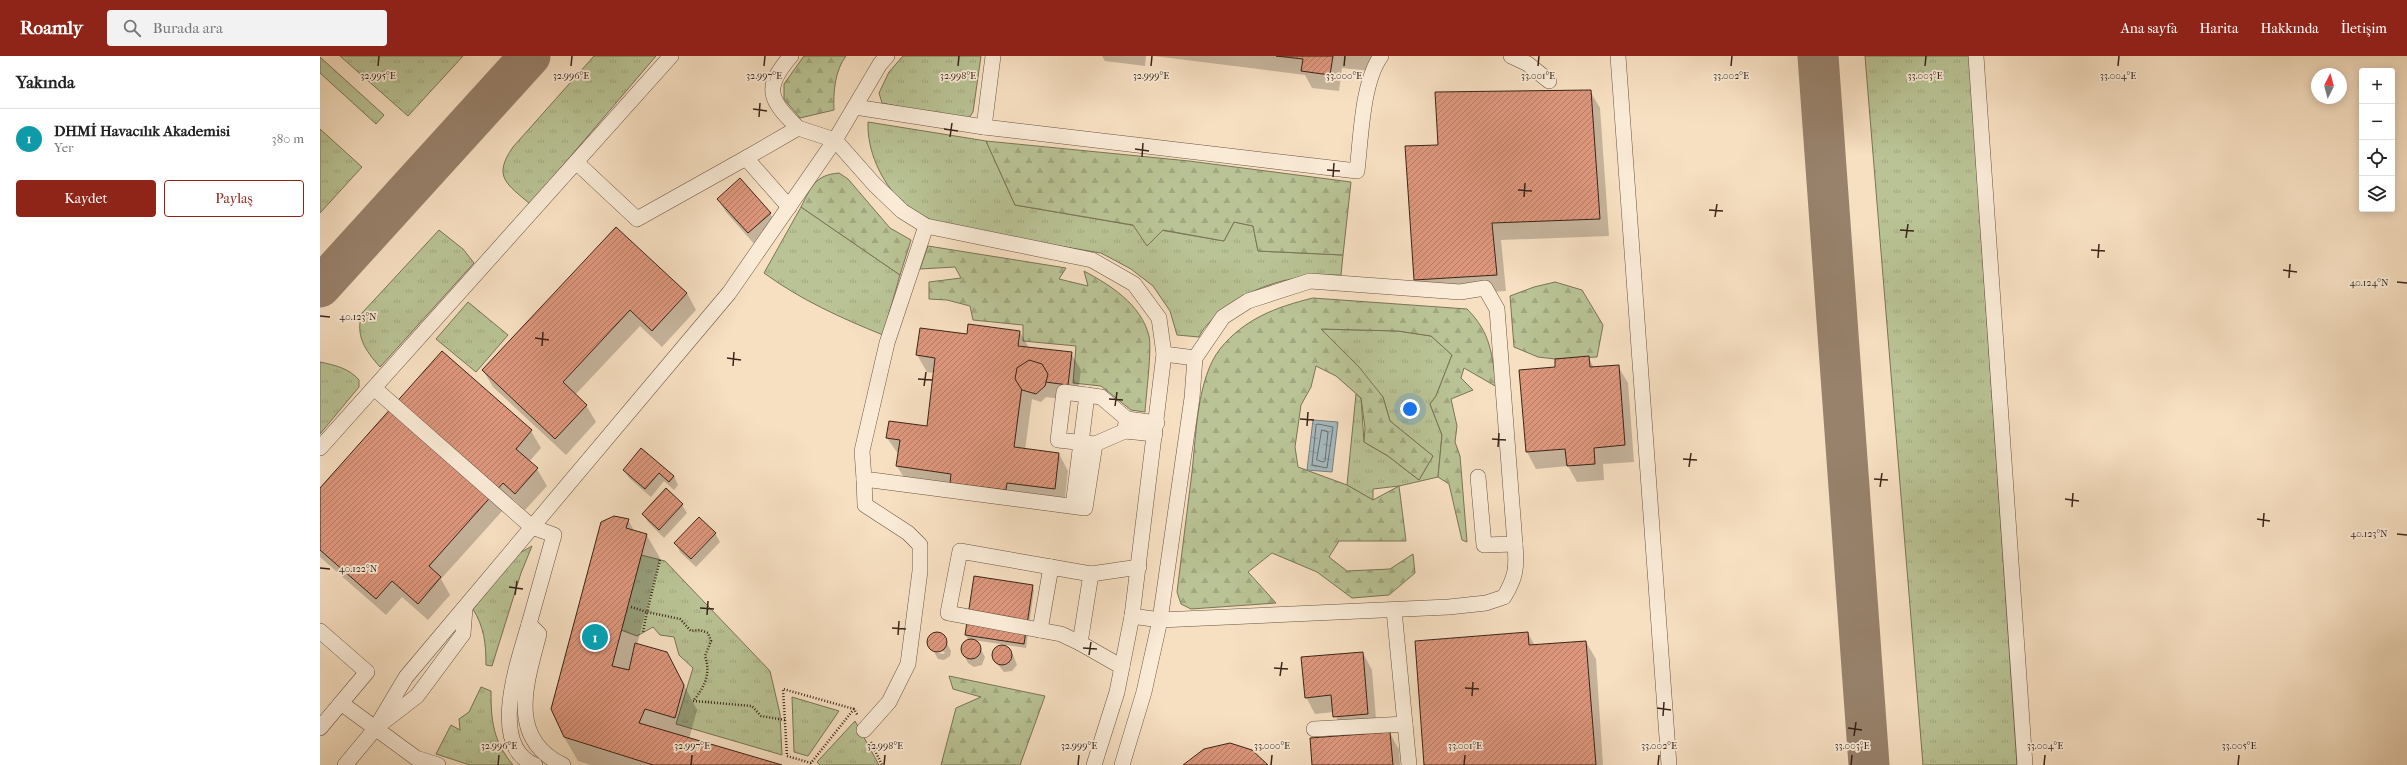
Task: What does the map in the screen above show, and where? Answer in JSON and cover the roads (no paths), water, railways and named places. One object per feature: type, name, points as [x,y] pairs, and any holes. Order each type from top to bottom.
[{"type":"street","points":[[320,448],[671,56]]},
{"type":"street","points":[[791,56],[776,74],[772,92],[779,109],[798,128],[835,140],[874,184],[902,211],[926,226],[1092,260],[1134,284],[1159,318],[1164,354],[1139,568],[1132,616],[1117,692],[1094,765]]},
{"type":"street","points":[[345,765],[375,729],[406,677],[730,293],[835,140],[880,64],[887,56]]},
{"type":"street","points":[[984,127],[993,56]]},
{"type":"street","points":[[855,107],[984,127],[1357,171],[1368,84],[1373,66],[1380,56]]},
{"type":"street","points":[[1511,56],[1528,64],[1549,81]]},
{"type":"street","points":[[1618,56],[1668,765]]},
{"type":"street","points":[[1976,56],[2025,765]]},
{"type":"street","points":[[576,162],[637,219],[798,128]]},
{"type":"street","points":[[746,158],[789,207]]},
{"type":"street","points":[[864,730],[889,702],[908,664],[920,571],[920,545],[908,533],[865,506],[862,452],[887,343],[926,226]]},
{"type":"street","points":[[1122,765],[1144,692],[1160,620],[1192,398],[1195,358],[1223,317],[1248,301],[1310,281],[1460,292],[1485,288],[1497,309],[1517,569],[1512,583],[1504,597],[1486,603],[1394,610],[1160,620],[1132,616]]},
{"type":"street","points":[[1164,354],[1195,358]]},
{"type":"street","points":[[374,388],[532,527],[554,535],[510,691],[510,724],[514,744],[524,759],[532,764],[541,748]]},
{"type":"street","points":[[1126,425],[1101,397],[1064,392],[1058,440],[1088,443],[1126,425],[1156,429]]},
{"type":"street","points":[[864,479],[1072,506],[1088,443],[1088,395]]},
{"type":"street","points":[[1478,477],[1484,545],[1515,544]]},
{"type":"street","points":[[1122,667],[1061,634],[948,613],[960,551],[1091,574],[1139,568]]},
{"type":"street","points":[[1040,630],[1051,567]]},
{"type":"street","points":[[1080,643],[1091,574]]},
{"type":"street","points":[[375,729],[417,696],[463,634],[465,608]]},
{"type":"street","points":[[1394,610],[1409,765]]},
{"type":"street","points":[[529,624],[539,634],[526,686],[525,714],[527,730],[541,748],[563,765]]},
{"type":"street","points":[[320,631],[367,672],[320,728]]},
{"type":"street","points":[[342,703],[416,758],[438,765]]},
{"type":"street","points":[[1314,730],[1405,724]]},
{"type":"water","points":[[1313,420],[1338,422],[1332,472],[1307,470]]},
{"type":"place","name":"DHMİ Havacılık Akademisi","points":[[595,637]]}]
